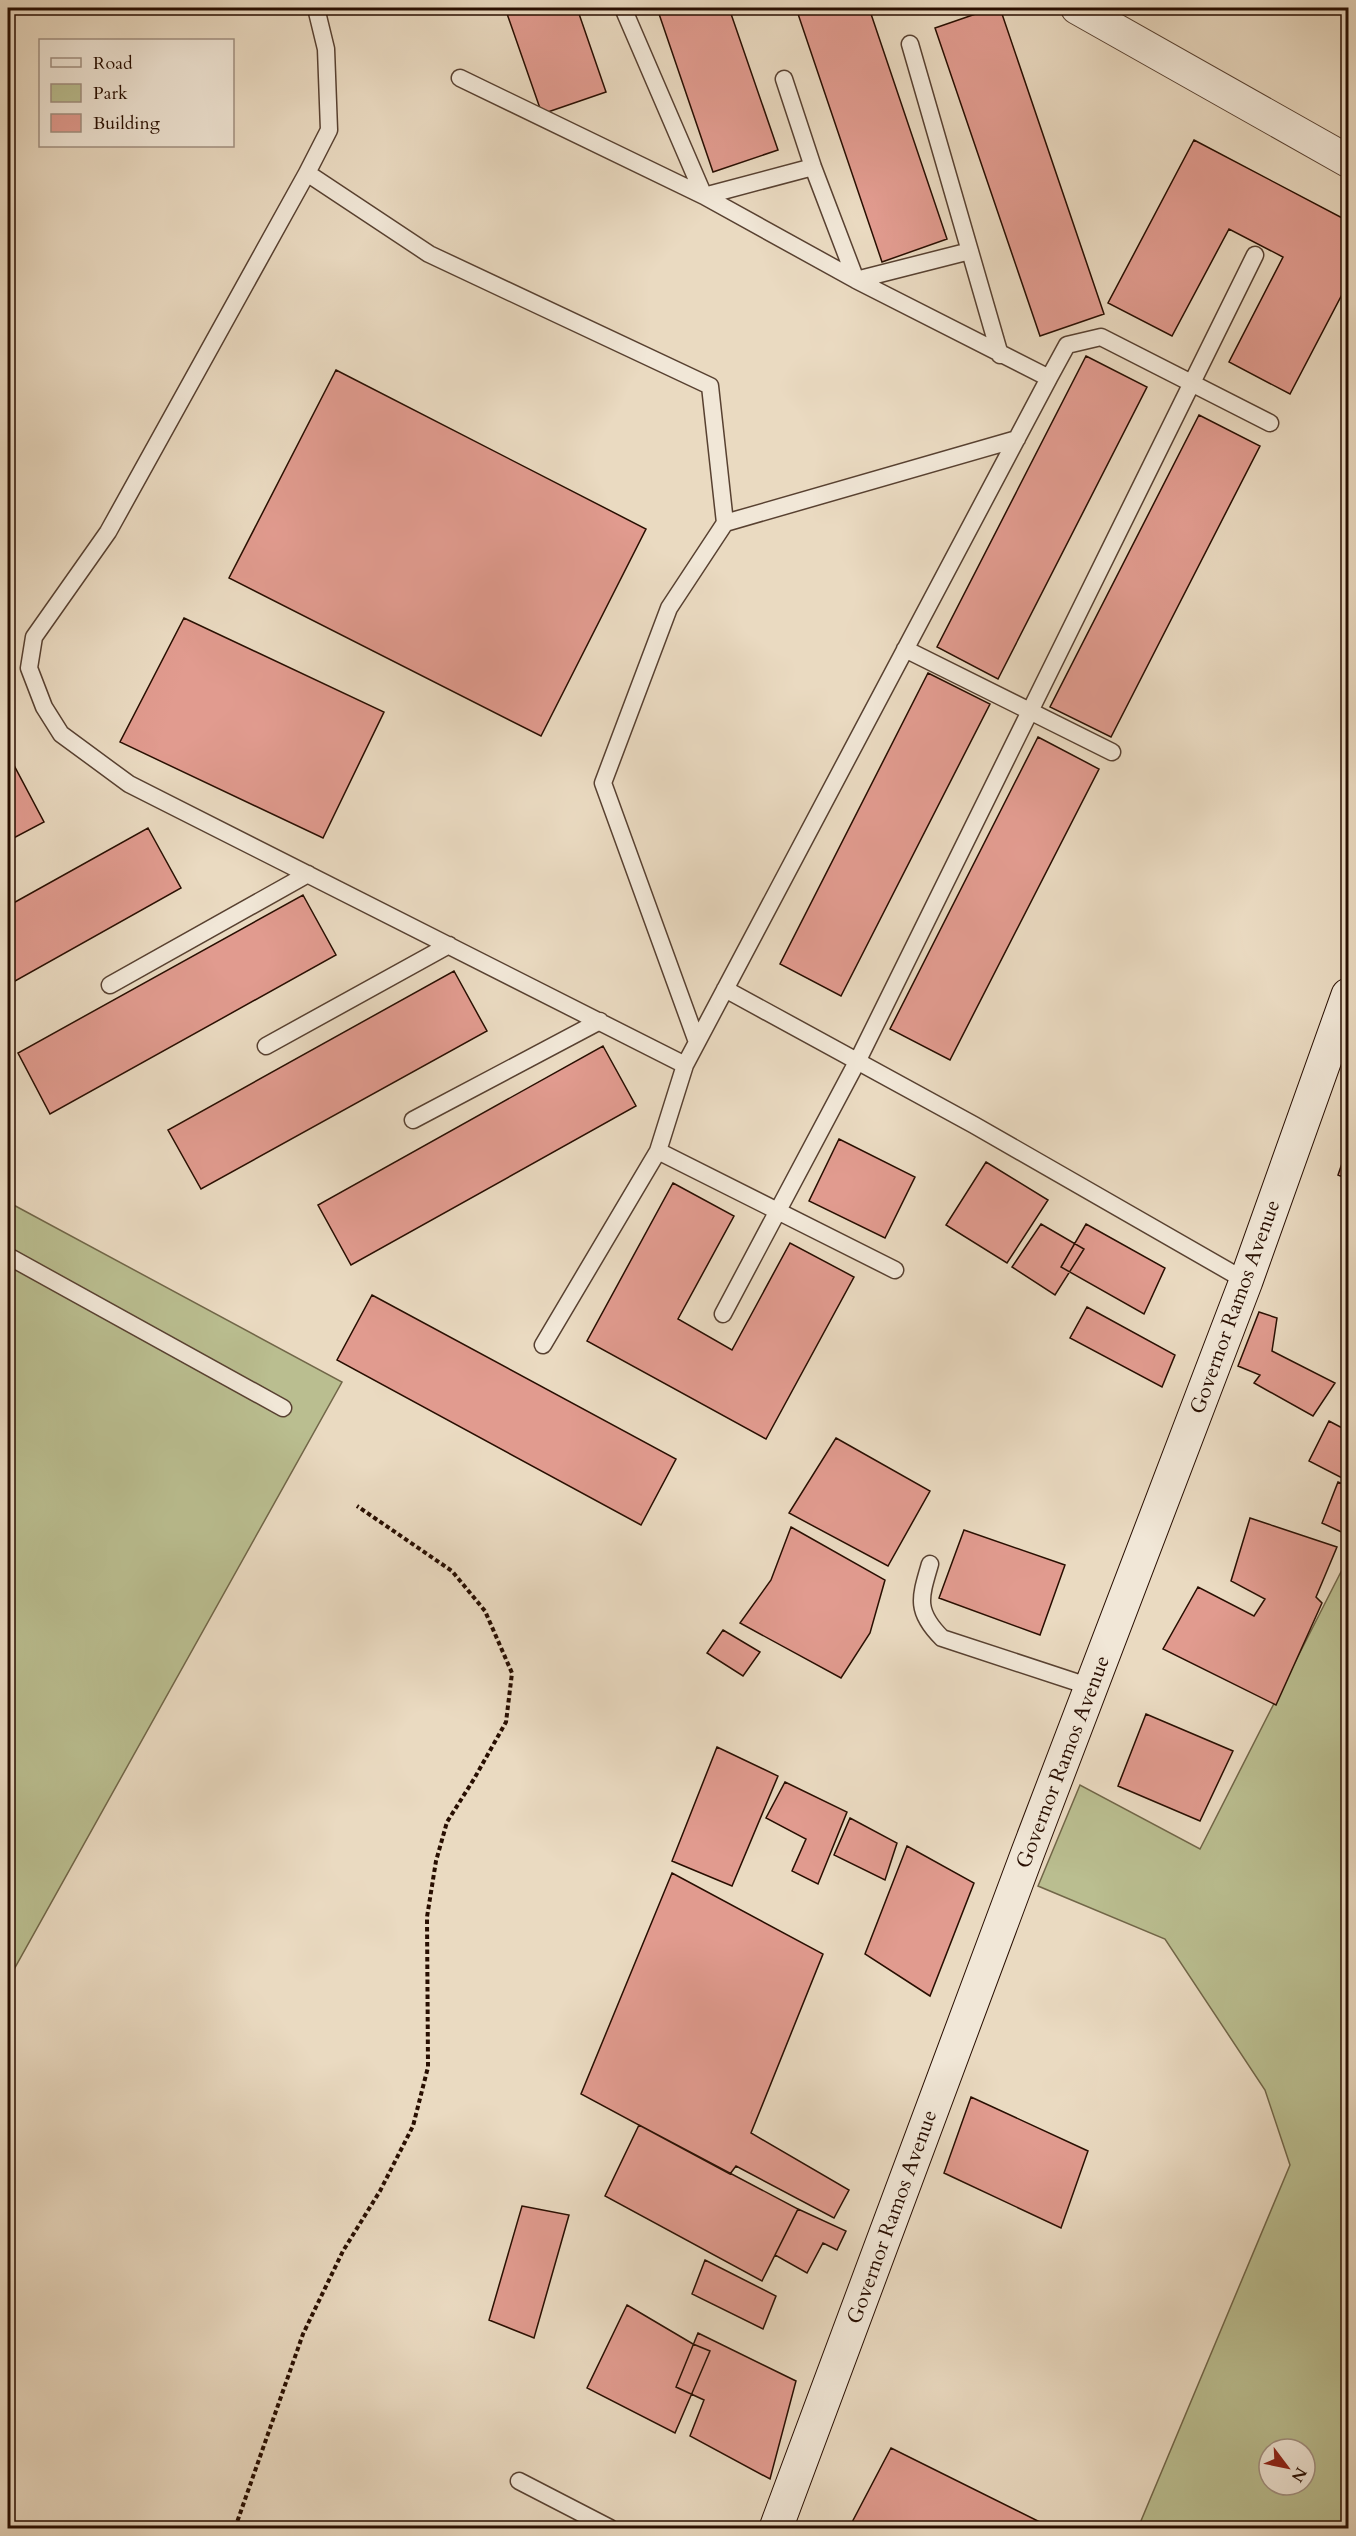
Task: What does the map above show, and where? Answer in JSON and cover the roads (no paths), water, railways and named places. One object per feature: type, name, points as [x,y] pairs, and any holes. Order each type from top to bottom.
[{"type":"main road","name":"Governor Ramos Avenue","points":[[776,2529],[1091,1687],[1246,1281],[1348,995]]},
{"type":"street","points":[[1077,8],[1108,15],[1348,161]]},
{"type":"lane","points":[[316,8],[326,49],[329,130],[108,532],[34,638],[29,668],[44,707],[61,734],[129,784],[685,1065]]},
{"type":"lane","points":[[623,8],[704,196]]},
{"type":"lane","points":[[910,44],[1000,355]]},
{"type":"lane","points":[[460,78],[704,196],[856,280],[1049,378]]},
{"type":"lane","points":[[784,79],[813,167],[856,280]]},
{"type":"lane","points":[[704,196],[813,167]]},
{"type":"lane","points":[[307,173],[429,254],[710,386],[725,523],[669,608],[603,783],[698,1041]]},
{"type":"lane","points":[[856,280],[970,251]]},
{"type":"lane","points":[[723,1314],[858,1060],[1255,255]]},
{"type":"lane","points":[[543,1345],[658,1150],[685,1065],[1067,345],[1101,337],[1270,423]]},
{"type":"lane","points":[[725,523],[1017,439]]},
{"type":"lane","points":[[905,649],[1112,753]]},
{"type":"lane","points":[[110,986],[308,874]]},
{"type":"lane","points":[[266,1046],[449,945]]},
{"type":"lane","points":[[725,989],[858,1060],[1246,1281]]},
{"type":"lane","points":[[413,1120],[600,1021]]},
{"type":"lane","points":[[658,1150],[895,1270]]},
{"type":"lane","points":[[8,1256],[283,1408]]},
{"type":"lane","points":[[930,1564],[920,1598],[929,1625],[942,1638],[1091,1687]]},
{"type":"lane","points":[[519,2481],[610,2529]]}]
